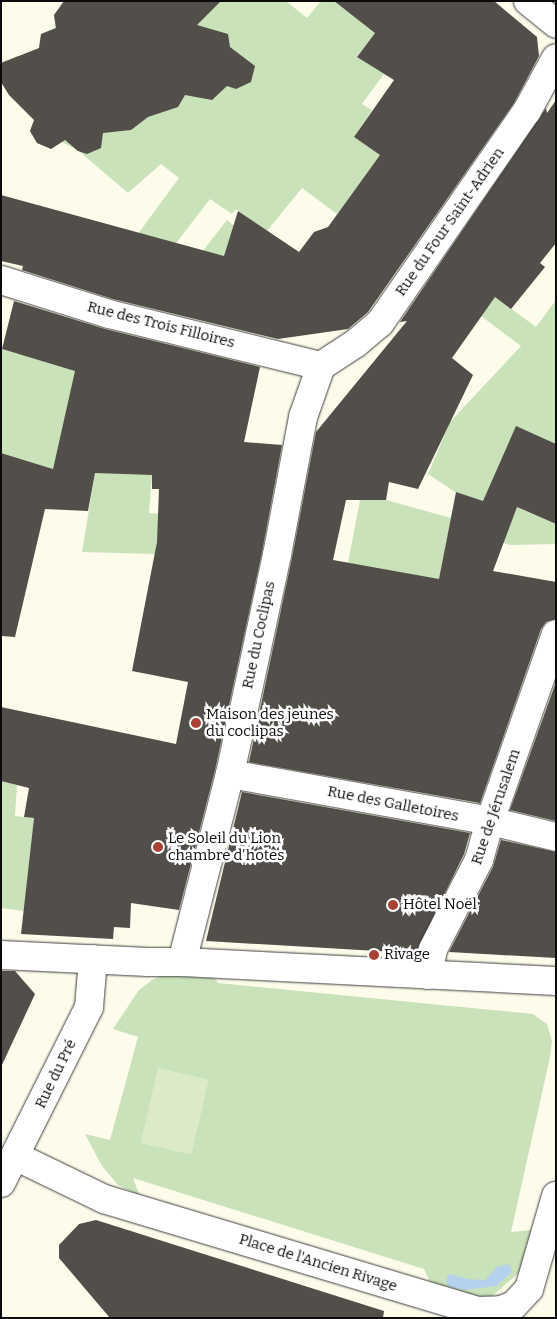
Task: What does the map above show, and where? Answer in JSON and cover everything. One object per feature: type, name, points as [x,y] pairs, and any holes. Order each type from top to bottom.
[{"type":"street","points":[[528,1],[556,24]]},
{"type":"street","name":"Rue du Four Saint-Adrien","points":[[321,366],[356,343],[380,323],[526,111],[556,58]]},
{"type":"street","name":"Rue des Trois Filloires","points":[[1,280],[109,314],[321,366]]},
{"type":"street","name":"Rue du Coclipas","points":[[182,962],[230,774],[303,417],[321,366]]},
{"type":"street","name":"Rue de Jérusalem","points":[[428,976],[433,949],[479,860],[490,821],[556,634]]},
{"type":"street","name":"Rue des Galletoires","points":[[230,774],[490,821],[556,837]]},
{"type":"street","points":[[1,955],[556,981]]},
{"type":"street","name":"Rue du Pré","points":[[1,1183],[89,1006],[93,959]]},
{"type":"street","name":"Place de l'Ancien Rivage","points":[[15,1156],[104,1199],[477,1311],[501,1310],[514,1305],[529,1289],[556,1196]]},
{"type":"green space","points":[[91,1],[286,1],[307,18],[321,1],[334,1],[345,10],[350,5],[378,29],[357,56],[384,74],[362,104],[372,110],[354,137],[380,155],[337,214],[302,188],[267,231],[236,209],[232,214],[210,199],[157,268],[121,257],[179,178],[161,164],[128,193],[80,152],[62,142],[51,149],[37,143],[30,131],[34,120],[9,95],[1,82],[1,63],[17,56],[32,63],[37,57],[41,34],[55,28],[54,15],[59,8],[65,12]]},
{"type":"green space","points":[[227,220],[257,245],[266,286],[198,257]]},
{"type":"green space","points":[[486,290],[536,327],[556,300],[556,444],[486,494],[556,524],[556,544],[511,545],[496,541],[482,501],[455,492],[428,474],[450,422],[521,346],[473,310]]},
{"type":"green space","points":[[2,349],[17,354],[17,351],[76,369],[53,469],[1,453]]},
{"type":"green space","points":[[147,434],[152,475],[149,513],[163,514],[163,542],[157,541],[156,554],[82,552],[95,473]]},
{"type":"green space","points":[[360,500],[386,500],[451,518],[438,587],[348,563]]},
{"type":"green space","points":[[1,781],[17,785],[15,816],[34,818],[24,911],[1,908]]},
{"type":"green space","points":[[170,971],[210,971],[218,983],[533,1014],[547,1024],[552,1041],[550,1057],[511,1232],[531,1230],[520,1272],[492,1296],[475,1298],[432,1286],[424,1269],[133,1178],[140,1196],[118,1185],[102,1166],[85,1134],[110,1140],[138,1037],[113,1029],[139,990],[152,980]]},
{"type":"green space","points":[[158,1068],[209,1080],[191,1155],[141,1143]]},
{"type":"water","points":[[509,1264],[512,1272],[496,1286],[465,1290],[448,1286],[446,1280],[449,1274],[468,1279],[485,1280],[497,1267]]},
{"type":"building","points":[[64,1],[221,1],[197,25],[228,34],[230,47],[255,66],[251,82],[236,89],[227,86],[212,100],[185,95],[178,107],[148,117],[131,130],[103,133],[101,148],[87,154],[78,151],[65,140],[51,149],[37,143],[30,131],[34,120],[9,95],[1,82],[1,63],[39,48],[41,34],[56,28],[54,15]]},
{"type":"building","points":[[334,1],[494,1],[537,37],[539,56],[514,103],[368,312],[348,329],[278,339],[113,299],[22,270],[23,266],[1,261],[1,195],[224,256],[238,211],[299,252],[314,232],[328,227],[380,155],[354,137],[394,80],[357,57],[375,33]]},
{"type":"building","points":[[556,100],[556,243],[540,263],[545,267],[511,309],[495,297],[452,358],[473,375],[418,489],[389,482],[386,500],[346,500],[333,560],[439,579],[456,492],[483,501],[516,426],[556,444],[556,524],[517,507],[493,571],[556,582],[556,619],[546,622],[541,629],[480,803],[249,762],[292,558],[316,432],[407,321],[400,322],[546,108],[547,113]]},
{"type":"building","points":[[14,301],[105,329],[260,367],[244,442],[282,445],[262,552],[215,770],[179,910],[131,903],[130,928],[114,927],[113,939],[21,934],[34,818],[24,817],[29,788],[1,781],[1,707],[176,744],[188,682],[132,671],[157,542],[159,489],[152,489],[152,475],[95,473],[88,511],[45,509],[15,637],[1,636],[1,453],[53,469],[75,371],[2,349]]},
{"type":"building","points":[[556,682],[556,821],[510,810]]},
{"type":"building","points":[[242,792],[470,833],[464,854],[417,950],[411,953],[206,941]]},
{"type":"building","points":[[501,840],[556,852],[556,958],[449,952],[493,867]]},
{"type":"building","points":[[1,971],[15,971],[35,994],[1,1067]]},
{"type":"building","points":[[96,1220],[384,1311],[383,1318],[110,1318],[59,1258],[59,1245],[79,1224]]},
{"type":"place","name":"Maison des jeunes du coclipas","points":[[196,723]]},
{"type":"place","name":"Le Soleil du Lion chambre d'hotes","points":[[158,847]]},
{"type":"place","name":"Hôtel Noël","points":[[393,905]]},
{"type":"place","name":"Rivage","points":[[374,955]]}]
